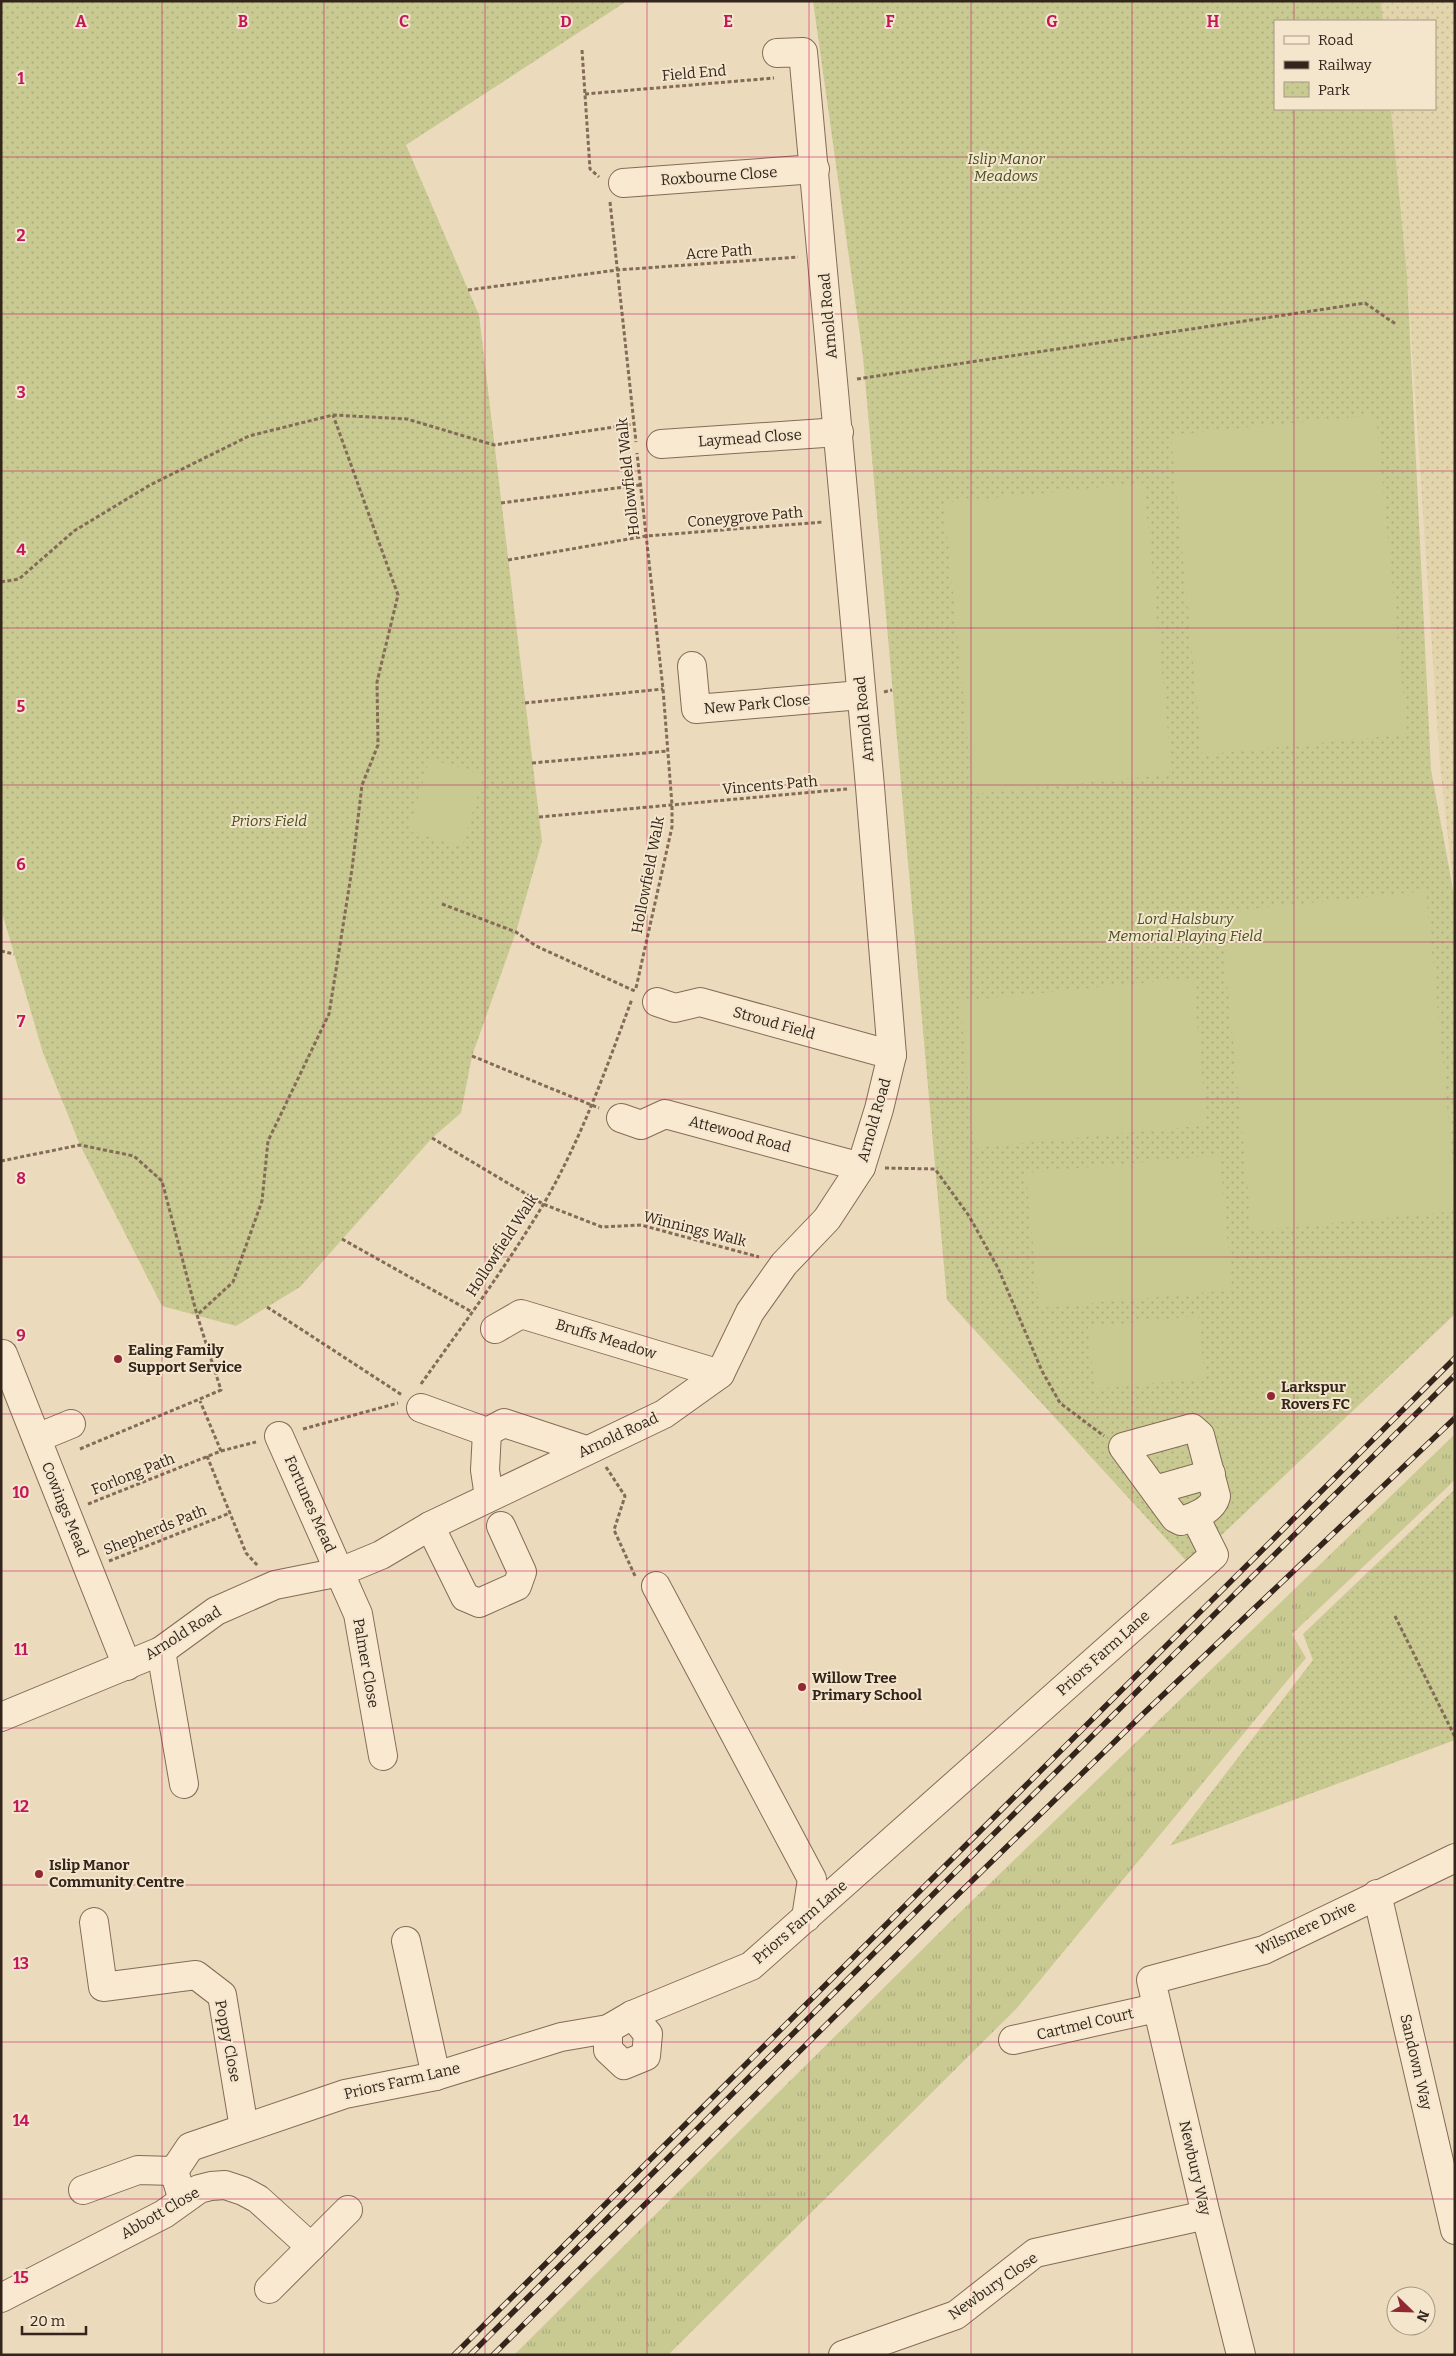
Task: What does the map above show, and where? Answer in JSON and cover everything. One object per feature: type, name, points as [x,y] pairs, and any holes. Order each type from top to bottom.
[{"type":"street","name":"Arnold Road","points":[[1,1717],[128,1666],[161,1650],[216,1611],[274,1585],[340,1572],[381,1554],[430,1526],[664,1414],[720,1374],[750,1312],[784,1264],[827,1219],[861,1167],[879,1109],[892,1055],[839,432],[806,76],[803,52],[776,53]]},
{"type":"street","name":"Roxbourne Close","points":[[611,186],[815,169]]},
{"type":"street","name":"Laymead Close","points":[[660,444],[839,432]]},
{"type":"street","name":"New Park Close","points":[[692,666],[696,709],[861,695]]},
{"type":"street","name":"Stroud Field","points":[[646,997],[675,1008],[700,1002],[892,1055]]},
{"type":"street","name":"Attewood Road","points":[[621,1118],[641,1125],[665,1114],[861,1167]]},
{"type":"street","name":"Bruffs Meadow","points":[[495,1329],[521,1314],[720,1374]]},
{"type":"street","name":"Cowings Mead","points":[[1,1354],[3,1354],[128,1666]]},
{"type":"street","points":[[415,1404],[487,1432]]},
{"type":"street","points":[[487,1432],[504,1422],[586,1450]]},
{"type":"street","points":[[42,1450],[71,1424]]},
{"type":"street","points":[[1192,1428],[1200,1435],[1211,1474],[1216,1496],[1215,1502],[1195,1516],[1181,1521],[1175,1518],[1123,1447],[1192,1428]]},
{"type":"street","points":[[487,1432],[485,1470],[489,1497]]},
{"type":"street","name":"Fortunes Mead","points":[[279,1436],[340,1572]]},
{"type":"street","points":[[1154,1490],[1211,1474]]},
{"type":"street","name":"Priors Farm Lane","points":[[174,2171],[190,2147],[345,2094],[436,2076],[561,2037],[608,2029],[632,2015],[751,1966],[1214,1555],[1195,1516]]},
{"type":"street","points":[[430,1526],[465,1597],[479,1603],[517,1586],[522,1572],[501,1526]]},
{"type":"street","name":"Palmer Close","points":[[340,1572],[358,1614],[382,1756]]},
{"type":"street","points":[[656,1586],[812,1879],[806,1918]]},
{"type":"street","points":[[161,1650],[184,1784]]},
{"type":"street","name":"Wilsmere Drive","points":[[1152,1980],[1264,1950],[1455,1858]]},
{"type":"street","name":"Sandown Way","points":[[1377,1894],[1455,2230]]},
{"type":"street","name":"Poppy Close","points":[[94,1922],[103,1987],[196,1975],[222,1996],[244,2128]]},
{"type":"street","points":[[406,1940],[436,2076]]},
{"type":"street","name":"Newbury Way","points":[[1152,1980],[1156,2008],[1241,2355]]},
{"type":"street","name":"Cartmel Court","points":[[1013,2040],[1156,2008]]},
{"type":"street","points":[[608,2029],[608,2050],[624,2065],[646,2056],[648,2034],[632,2015]]},
{"type":"street","points":[[83,2190],[138,2170],[174,2171],[183,2200]]},
{"type":"street","name":"Abbott Close","points":[[1,2298],[152,2221],[198,2189],[211,2186],[225,2185],[243,2191],[258,2199],[311,2247]]},
{"type":"street","points":[[269,2289],[348,2210]]},
{"type":"street","name":"Newbury Close","points":[[843,2355],[956,2315],[1035,2253],[1206,2215]]},
{"type":"path","name":"Hollowfield Walk","points":[[415,1404],[472,1312],[543,1204],[646,997],[672,827],[663,689],[617,270],[611,186],[590,170],[582,50]]},
{"type":"path","name":"Field End","points":[[585,94],[806,76]]},
{"type":"path","name":"Acre Path","points":[[468,290],[617,270],[823,256]]},
{"type":"path","points":[[834,380],[864,379],[1365,303],[1397,325]]},
{"type":"path","points":[[1,582],[19,579],[74,531],[150,485],[248,436],[333,415],[407,419],[494,445],[634,424]]},
{"type":"path","points":[[196,1315],[233,1282],[262,1201],[268,1141],[330,1014],[352,869],[362,785],[378,745],[377,682],[398,595],[333,415]]},
{"type":"path","points":[[502,504],[640,485]]},
{"type":"path","name":"Coneygrove Path","points":[[508,560],[646,536],[846,520]]},
{"type":"path","points":[[525,703],[663,689]]},
{"type":"path","points":[[532,763],[668,751]]},
{"type":"path","name":"Vincents Path","points":[[539,817],[870,786]]},
{"type":"path","points":[[442,904],[516,932],[536,946],[646,997]]},
{"type":"path","points":[[1,951],[14,954]]},
{"type":"path","points":[[472,1056],[621,1118]]},
{"type":"path","name":"Winnings Walk","points":[[432,1138],[543,1204],[602,1227],[641,1225],[784,1264]]},
{"type":"path","points":[[1,1161],[80,1145],[134,1156],[162,1181],[196,1315],[221,1390],[200,1400],[42,1450]]},
{"type":"path","points":[[861,1167],[935,1169],[969,1216],[998,1268],[1042,1371],[1060,1403],[1097,1431],[1123,1447]]},
{"type":"path","points":[[342,1239],[472,1312],[495,1329]]},
{"type":"path","points":[[267,1307],[415,1404]]},
{"type":"path","points":[[200,1400],[221,1451],[415,1404]]},
{"type":"path","name":"Forlong Path","points":[[66,1512],[221,1451]]},
{"type":"path","points":[[207,1456],[246,1553],[274,1585]]},
{"type":"path","points":[[615,1480],[625,1496],[614,1530],[637,1581],[656,1586]]},
{"type":"path","name":"Shepherds Path","points":[[89,1569],[230,1512]]},
{"type":"path","points":[[1395,1616],[1455,1737]]},
{"type":"shaded area","points":[[1381,1],[1455,1],[1455,900],[1440,765],[1407,275],[1391,110],[1436,110],[1436,20],[1383,20]]},
{"type":"green space","name":"Priors Field","points":[[1,1],[627,1],[406,145],[479,315],[542,841],[516,932],[472,1056],[461,1113],[432,1138],[300,1287],[236,1326],[162,1306],[80,1145],[43,1053],[1,909]]},
{"type":"green space","name":"Lord Halsbury Memorial Playing Field","points":[[813,1],[1381,1],[1383,20],[1274,20],[1274,110],[1391,110],[1407,275],[1431,770],[1455,900],[1455,1314],[1190,1565],[947,1300],[863,357]]},
{"type":"green space","points":[[1376,415],[1407,734],[1202,755],[1171,435]]},
{"type":"green space","points":[[1144,483],[1172,774],[973,794],[944,503]]},
{"type":"green space","points":[[430,759],[484,775],[462,847],[408,831]]},
{"type":"green space","points":[[1426,891],[1455,1186],[1455,1211],[1252,1231],[1220,912]]},
{"type":"green space","points":[[1193,978],[1207,1125],[974,1148],[960,1001]]},
{"type":"green space","points":[[1220,1155],[1232,1290],[1039,1308],[1026,1173]]},
{"type":"green space","points":[[1198,1316],[1205,1378],[1095,1389],[1088,1327]]},
{"type":"green space","points":[[1455,1434],[1455,1480],[1292,1634],[1306,1658],[1017,2008],[668,2355],[514,2355],[950,1922]]},
{"type":"green space","points":[[1455,1489],[1455,1740],[1170,1846],[1313,1660],[1303,1634]]},
{"type":"railway","points":[[454,2355],[1455,1358]]},
{"type":"railway","points":[[470,2355],[1455,1375]]},
{"type":"railway","points":[[493,2355],[940,1912],[1143,1714],[1455,1418]]},
{"type":"place","name":"Ealing Family Support Service","points":[[118,1359]]},
{"type":"place","name":"Larkspur Rovers FC","points":[[1271,1396]]},
{"type":"place","name":"Willow Tree Primary School","points":[[802,1687]]},
{"type":"place","name":"Islip Manor Community Centre","points":[[39,1874]]},
{"type":"park label","name":"Islip Manor Meadows","points":[[1006,168]]}]
